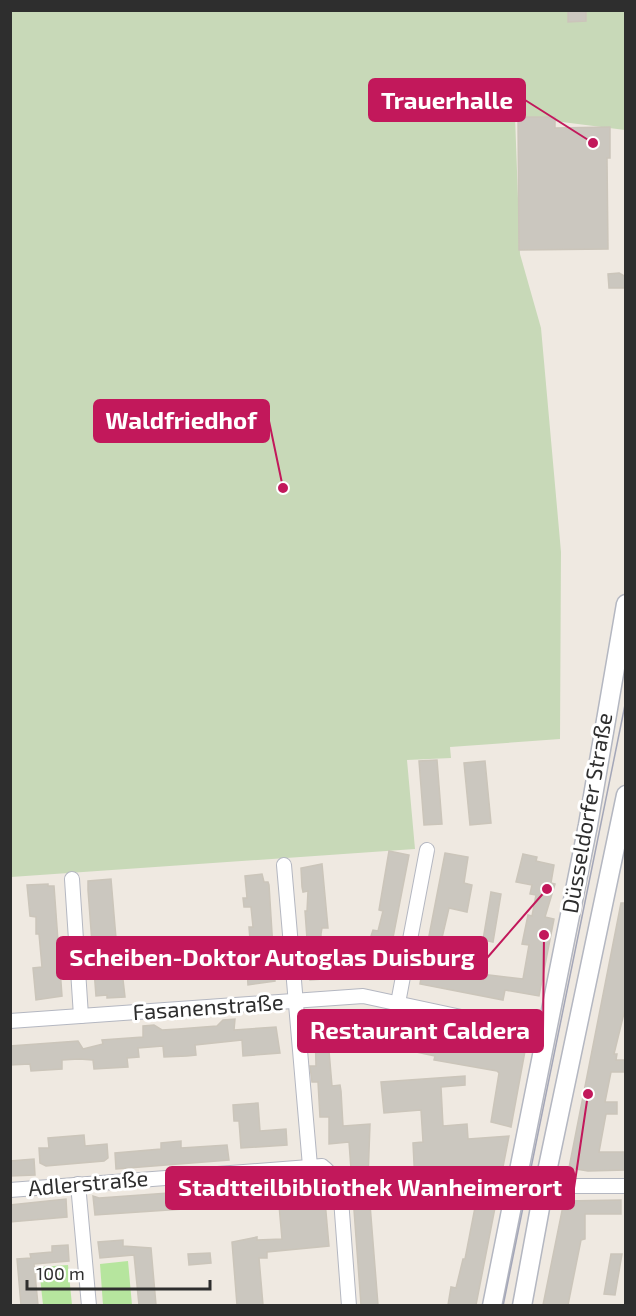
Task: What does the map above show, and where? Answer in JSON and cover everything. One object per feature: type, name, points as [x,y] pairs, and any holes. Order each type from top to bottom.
[{"type":"main road","name":"Düsseldorfer Straße","points":[[492,1305],[588,825],[626,604]]},
{"type":"main road","name":"Düsseldorfer Straße","points":[[522,1305],[544,1186],[626,795]]},
{"type":"street","points":[[398,1003],[427,850]]},
{"type":"street","points":[[284,865],[310,1166],[322,1166],[330,1172],[341,1199],[349,1305]]},
{"type":"street","points":[[72,879],[81,1016]]},
{"type":"street","name":"Fasanenstraße","points":[[10,1021],[363,996],[545,1035]]},
{"type":"street","name":"Adlerstraße","points":[[10,1190],[310,1166]]},
{"type":"street","points":[[78,1184],[89,1305]]},
{"type":"street","points":[[544,1186],[626,1186]]},
{"type":"green space","points":[[11,11],[625,11],[625,130],[515,116],[520,254],[541,328],[561,552],[560,739],[450,747],[451,758],[407,760],[415,849],[11,877]]},
{"type":"green space","points":[[128,1261],[132,1305],[103,1305],[100,1264]]},
{"type":"green space","points":[[68,1265],[72,1305],[43,1305],[39,1267]]},
{"type":"building","points":[[568,10],[586,10],[586,21],[568,22]]},
{"type":"building","points":[[518,117],[555,117],[555,128],[610,127],[610,158],[607,158],[608,249],[519,250]]},
{"type":"building","points":[[619,273],[626,277],[626,288],[609,288],[608,274]]},
{"type":"building","points":[[437,760],[442,824],[424,825],[419,761]]},
{"type":"building","points":[[485,761],[491,823],[470,825],[464,763]]},
{"type":"building","points":[[389,851],[409,855],[385,979],[366,976],[310,980],[305,911],[307,911],[308,891],[303,892],[301,868],[322,864],[328,928],[322,928],[321,934],[321,953],[324,953],[325,968],[357,967],[360,950],[366,951],[373,930],[378,931],[383,911],[379,910]]},
{"type":"building","points":[[445,853],[468,857],[464,883],[472,885],[467,912],[449,908],[442,938],[429,936]]},
{"type":"building","points":[[523,854],[537,857],[536,861],[554,865],[551,883],[555,884],[545,917],[554,919],[539,996],[505,990],[503,1000],[420,984],[422,972],[457,979],[458,975],[472,977],[473,973],[523,979],[529,945],[522,944],[528,915],[532,916],[536,895],[530,894],[532,885],[516,882]]},
{"type":"building","points":[[262,874],[264,882],[268,882],[269,885],[275,981],[248,985],[246,953],[251,953],[249,927],[253,927],[251,907],[244,907],[243,898],[247,898],[245,876]]},
{"type":"building","points":[[111,879],[118,962],[121,962],[125,997],[107,998],[107,995],[96,996],[88,881]]},
{"type":"building","points":[[48,884],[48,886],[54,886],[62,996],[36,1000],[33,968],[42,967],[39,934],[36,934],[36,917],[30,916],[27,885]]},
{"type":"building","points":[[491,892],[501,894],[493,942],[483,940]]},
{"type":"building","points":[[621,903],[626,903],[626,1005],[614,1054],[617,1054],[616,1060],[626,1060],[626,1072],[611,1072],[605,1102],[617,1102],[617,1114],[606,1114],[599,1152],[626,1152],[626,1170],[588,1171],[569,1168]]},
{"type":"building","points":[[235,1019],[234,1030],[276,1027],[280,1053],[243,1056],[242,1040],[195,1045],[196,1055],[187,1056],[164,1057],[163,1046],[138,1048],[139,1057],[127,1058],[128,1067],[94,1069],[93,1060],[79,1059],[62,1060],[62,1069],[31,1071],[30,1064],[10,1065],[10,1046],[78,1041],[83,1049],[103,1044],[102,1040],[143,1037],[143,1026],[154,1025],[162,1030],[178,1029],[217,1026],[223,1020]]},
{"type":"building","points":[[367,1020],[450,1037],[449,1048],[471,1052],[473,1041],[525,1051],[511,1127],[491,1122],[499,1073],[497,1071],[434,1060],[435,1056],[388,1046],[387,1051],[329,1051],[332,1086],[340,1085],[343,1126],[370,1124],[368,1179],[378,1305],[361,1305],[349,1142],[329,1144],[329,1117],[320,1117],[318,1082],[312,1082],[310,1066],[316,1066],[315,1024]]},
{"type":"building","points":[[465,1076],[465,1085],[441,1087],[443,1126],[467,1124],[468,1139],[509,1136],[476,1305],[448,1305],[451,1287],[456,1288],[463,1259],[465,1259],[478,1192],[449,1183],[415,1184],[413,1143],[423,1142],[421,1110],[384,1113],[381,1082]]},
{"type":"building","points":[[258,1103],[260,1131],[286,1129],[287,1145],[241,1148],[239,1121],[234,1121],[233,1105]]},
{"type":"building","points":[[84,1135],[85,1146],[107,1144],[108,1158],[104,1161],[46,1166],[40,1163],[39,1148],[49,1148],[48,1138]]},
{"type":"building","points":[[181,1141],[181,1148],[227,1145],[229,1160],[116,1169],[115,1153],[161,1149],[161,1143]]},
{"type":"building","points":[[34,1159],[35,1175],[10,1176],[10,1161]]},
{"type":"building","points":[[196,1191],[198,1208],[95,1215],[93,1196],[99,1198]]},
{"type":"building","points":[[66,1199],[67,1217],[10,1222],[10,1205]]},
{"type":"building","points":[[621,1200],[621,1214],[585,1214],[585,1239],[581,1240],[568,1305],[543,1305],[564,1201]]},
{"type":"building","points":[[325,1201],[329,1246],[267,1252],[267,1258],[259,1258],[263,1305],[237,1305],[232,1242],[257,1237],[257,1240],[282,1239],[279,1205]]},
{"type":"building","points":[[123,1240],[123,1246],[151,1248],[156,1305],[139,1305],[134,1255],[100,1258],[98,1242]]},
{"type":"building","points":[[68,1245],[69,1261],[34,1264],[38,1305],[21,1305],[17,1259],[31,1258],[30,1254],[52,1252],[52,1246]]},
{"type":"building","points":[[210,1253],[211,1263],[189,1265],[188,1254]]},
{"type":"building","points":[[611,1254],[622,1254],[615,1295],[604,1294]]},
{"type":"tram line","points":[[503,1306],[626,700]]},
{"type":"place","name":"Trauerhalle","points":[[593,143]]},
{"type":"place","name":"Waldfriedhof","points":[[283,488]]},
{"type":"place","name":"Scheiben-Doktor Autoglas Duisburg","points":[[547,889]]},
{"type":"place","name":"Restaurant Caldera","points":[[544,935]]},
{"type":"place","name":"Stadtteilbibliothek Wanheimerort","points":[[588,1094]]}]
